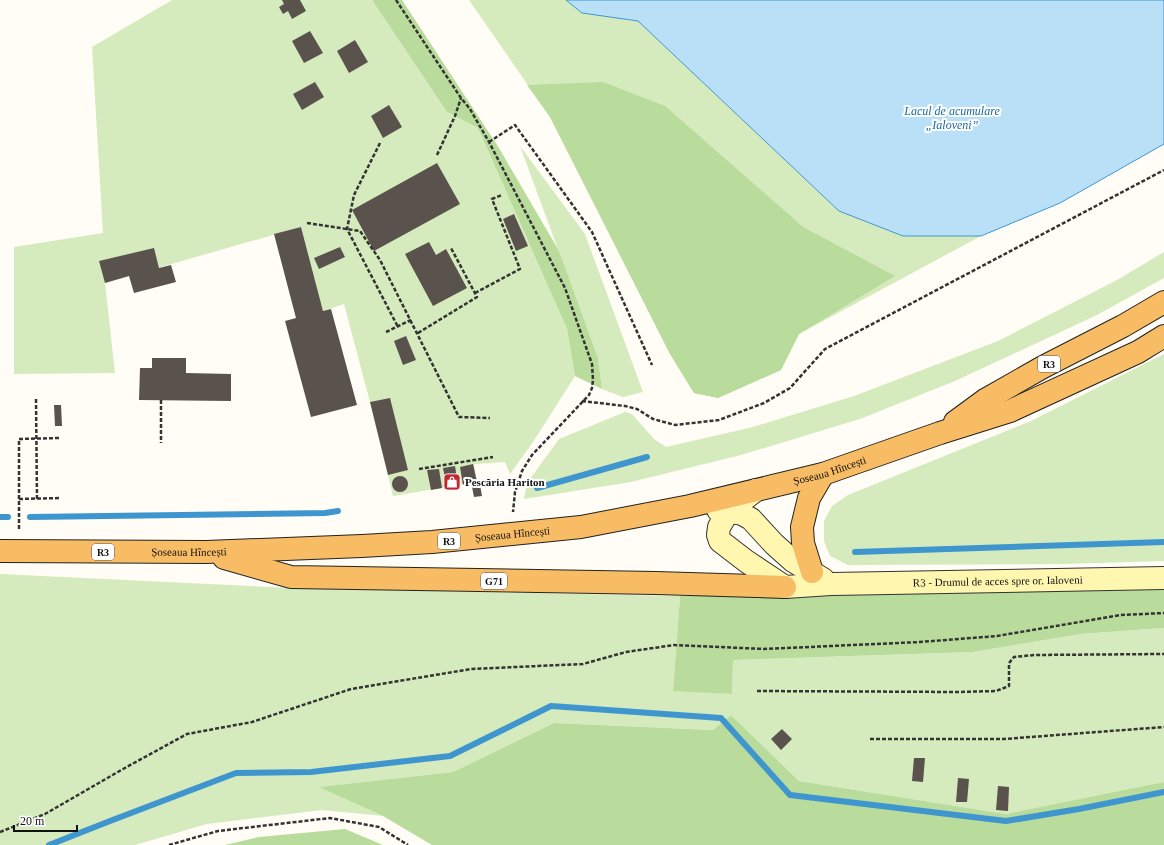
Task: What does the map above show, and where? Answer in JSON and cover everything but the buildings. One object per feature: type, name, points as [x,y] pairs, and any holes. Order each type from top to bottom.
[{"type":"highway","name":"Șoseaua Hîncești","points":[[940,433],[986,400],[1043,367],[1123,326],[1164,302]]},
{"type":"highway","name":"Șoseaua Hîncești","points":[[0,551],[206,552],[432,542],[581,527],[690,506],[823,474],[940,433],[1010,411],[1138,352],[1164,336]]},
{"type":"highway","points":[[812,572],[803,543],[802,527],[809,498],[823,474]]},
{"type":"highway","name":"G71","points":[[206,552],[291,577],[656,583],[785,587]]},
{"type":"main road","points":[[756,490],[728,512],[719,527],[718,535],[720,541],[746,562],[785,587]]},
{"type":"main road","points":[[690,506],[742,514],[757,524],[774,544],[793,561],[831,584]]},
{"type":"main road","name":"R3 - Drumul de acces spre or. Ialoveni","points":[[785,587],[831,584],[1164,578]]},
{"type":"path","points":[[396,0],[461,98],[470,109],[489,142],[565,288],[592,364],[592,388],[588,395],[532,455],[522,470],[515,492],[512,534]]},
{"type":"path","points":[[436,155],[455,116],[461,98]]},
{"type":"path","points":[[489,142],[515,125],[592,232],[652,365]]},
{"type":"path","points":[[380,143],[354,195],[346,229],[398,327]]},
{"type":"path","points":[[582,400],[637,409],[653,419],[675,425],[719,420],[764,403],[790,388],[824,349],[1164,170]]},
{"type":"path","points":[[475,294],[520,270],[492,199],[502,195]]},
{"type":"path","points":[[307,223],[360,231],[380,260],[460,417],[490,418]]},
{"type":"path","points":[[418,333],[477,297],[452,248]]},
{"type":"path","points":[[386,332],[411,320]]},
{"type":"path","points":[[36,399],[37,499]]},
{"type":"path","points":[[161,400],[161,443]]},
{"type":"path","points":[[19,510],[19,439],[59,438]]},
{"type":"path","points":[[419,469],[493,457]]},
{"type":"path","points":[[19,499],[61,498]]},
{"type":"path","points":[[0,832],[45,814],[123,768],[187,734],[252,722],[351,689],[472,669],[583,664],[626,652],[674,645],[764,649],[920,642],[997,636],[1121,615],[1164,613]]},
{"type":"path","points":[[757,691],[996,691],[1009,686],[1009,663],[1014,657],[1164,654]]},
{"type":"path","points":[[870,740],[1004,739],[1164,727]]},
{"type":"path","points":[[169,845],[218,831],[330,818],[379,827],[408,845]]},
{"type":"green space","points":[[172,0],[372,0],[447,112],[478,128],[567,329],[575,376],[533,442],[510,474],[505,462],[474,464],[477,482],[393,496],[344,304],[323,311],[301,227],[105,283],[115,373],[14,374],[14,247],[103,233],[92,47]]},
{"type":"green space","points":[[372,0],[402,0],[499,148],[559,251],[598,358],[602,389],[575,376],[567,329],[478,128],[447,112]]},
{"type":"green space","points":[[469,0],[566,0],[582,13],[638,21],[839,211],[903,236],[981,236],[799,334],[781,370],[718,398],[694,393],[670,354],[550,117]]},
{"type":"green space","points":[[603,82],[665,106],[803,227],[895,276],[799,334],[781,370],[718,398],[694,393],[670,354],[550,117],[527,85]]},
{"type":"green space","points":[[520,146],[585,234],[643,392],[623,397],[602,389],[598,358]]},
{"type":"green space","points":[[1164,252],[1164,278],[1097,315],[955,381],[860,419],[741,455],[631,482],[524,499],[527,483],[559,439],[625,412],[632,414],[654,439],[666,447],[753,427],[854,396],[998,341],[1117,280]]},
{"type":"green space","points":[[1164,354],[1164,561],[1065,564],[848,565],[830,556],[824,541],[824,521],[832,506],[848,495],[1031,421]]},
{"type":"green space","points":[[0,574],[293,588],[680,596],[673,690],[732,694],[733,660],[973,652],[1081,634],[1164,628],[1164,782],[1058,805],[1006,814],[799,781],[731,715],[714,730],[554,723],[453,772],[320,787],[383,816],[322,810],[207,824],[135,845],[0,845]]},
{"type":"green space","points":[[1164,589],[1164,628],[1081,634],[973,652],[733,660],[732,694],[673,691],[680,596]]},
{"type":"green space","points":[[731,715],[799,781],[1006,814],[1164,782],[1164,845],[432,845],[383,816],[319,787],[453,772],[554,723],[713,730]]},
{"type":"green space","points":[[345,829],[383,845],[225,845],[259,837]]},
{"type":"water","name":"Lacul de acumulare „Ialoveni”","points":[[566,0],[1164,0],[1164,144],[1060,203],[981,236],[903,236],[839,211],[638,21],[582,13]]},
{"type":"waterway","points":[[537,488],[647,457]]},
{"type":"waterway","points":[[30,517],[325,513],[338,511]]},
{"type":"waterway","points":[[0,517],[8,517]]},
{"type":"waterway","points":[[855,552],[1164,542]]},
{"type":"waterway","points":[[49,845],[236,773],[311,772],[450,756],[551,706],[721,718],[790,795],[1006,821],[1079,809],[1164,792]]},
{"type":"place","name":"Pescăria Hariton","points":[[452,482]]}]
